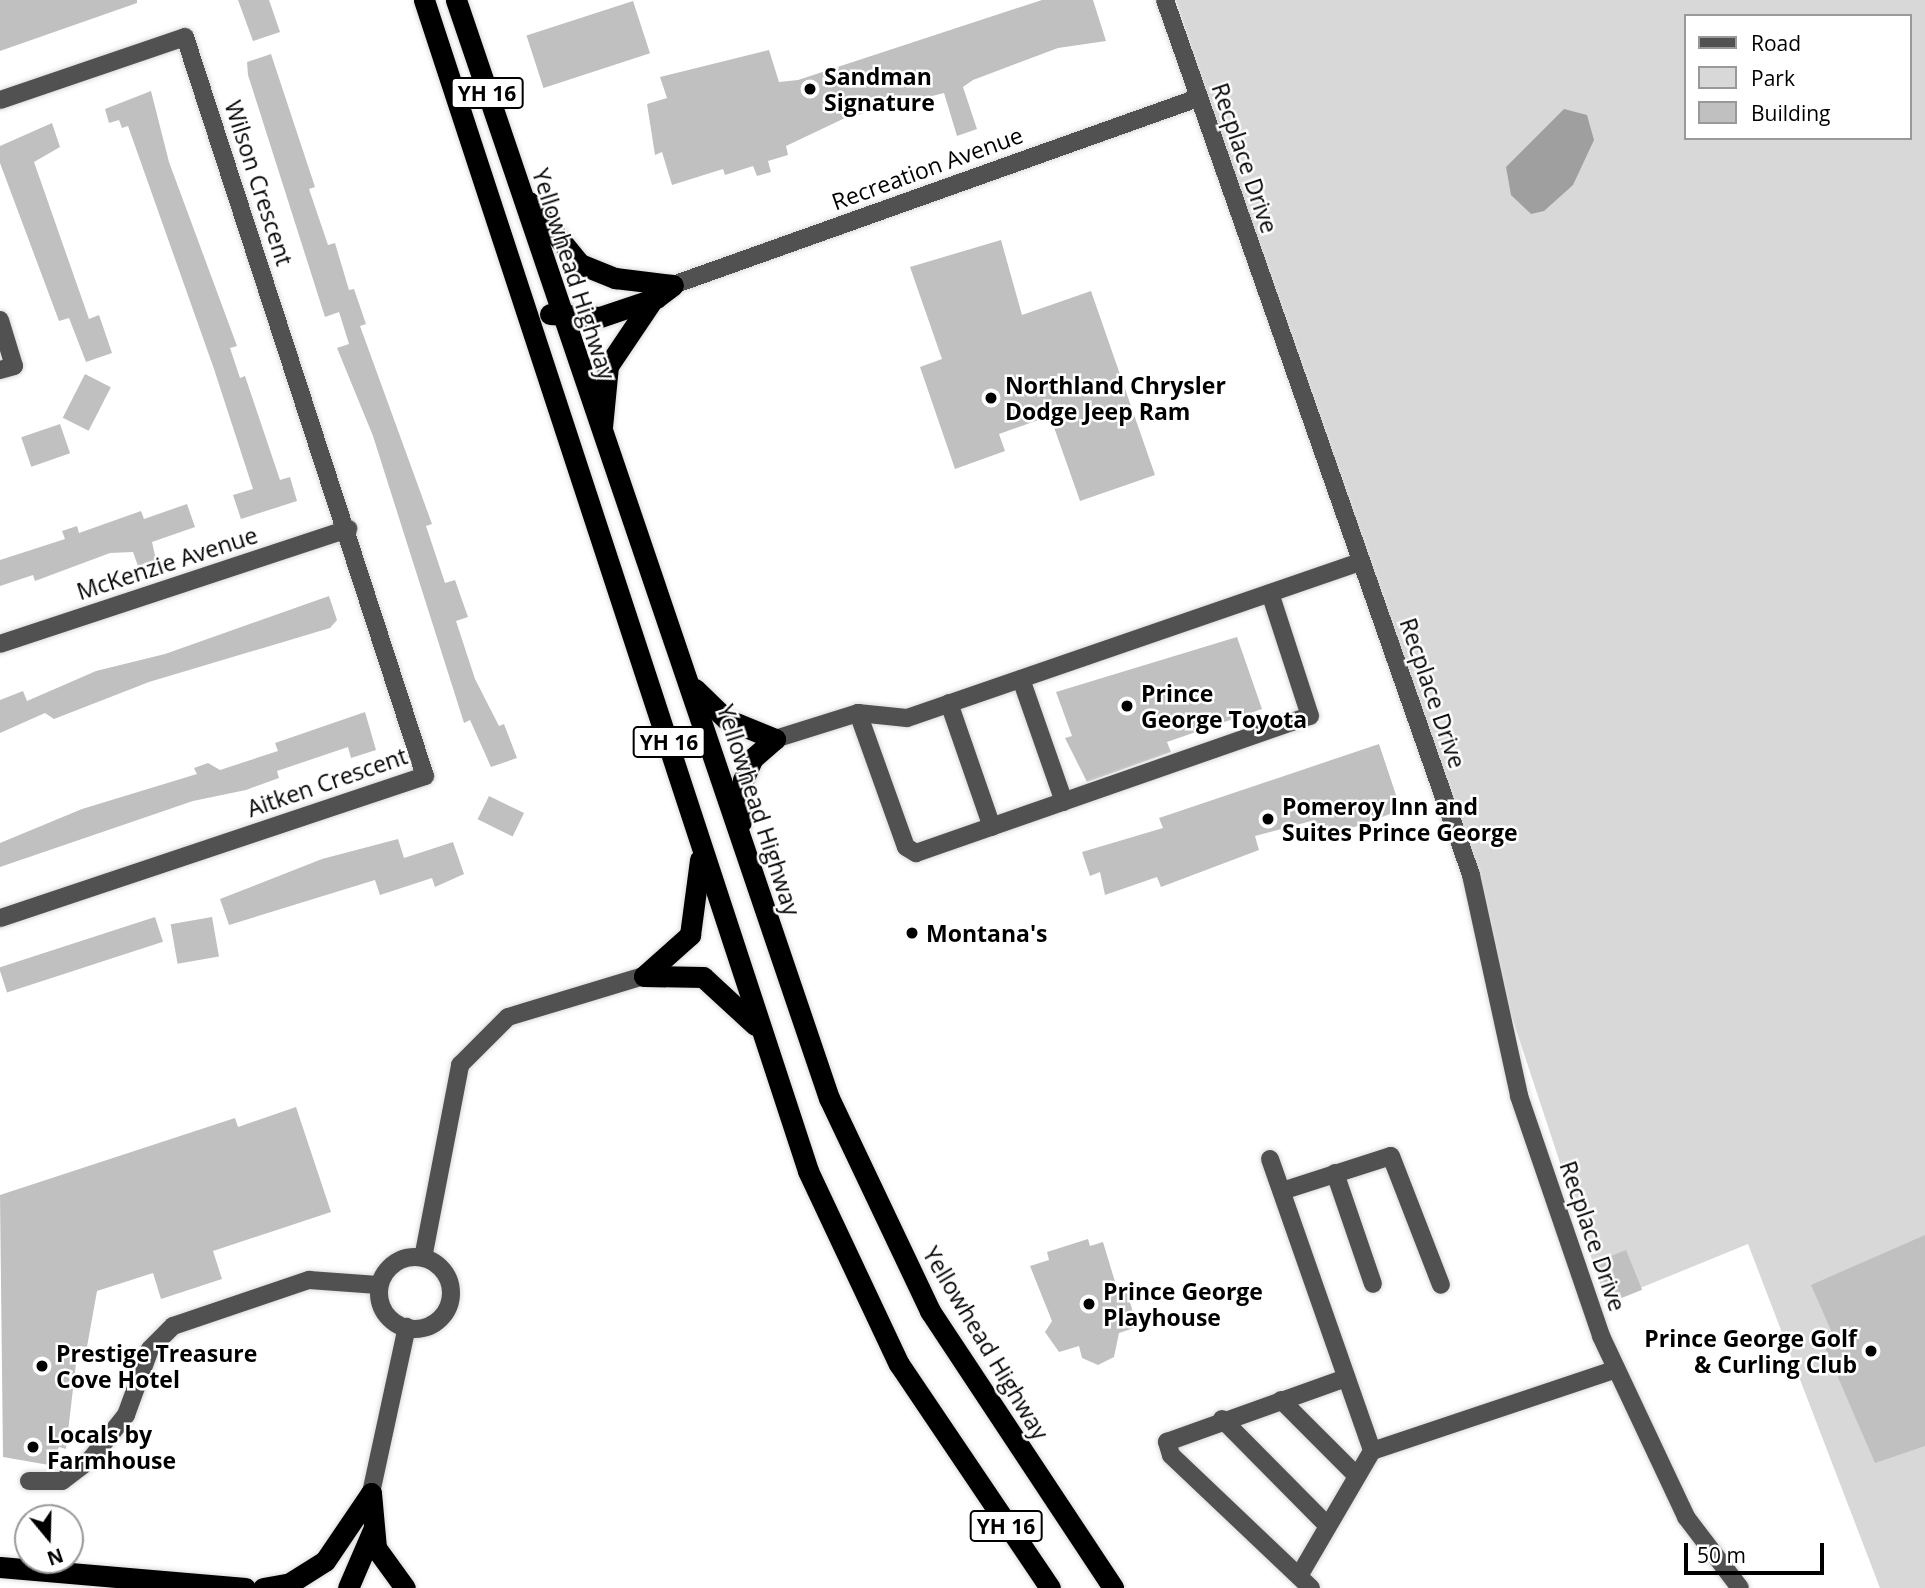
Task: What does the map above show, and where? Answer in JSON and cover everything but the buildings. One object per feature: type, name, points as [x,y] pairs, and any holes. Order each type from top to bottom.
[{"type":"highway","name":"YH 16","points":[[425,0],[808,1171],[866,1303],[962,1463],[1050,1588]]},
{"type":"highway","name":"Yellowhead Highway","points":[[456,0],[602,440],[692,686],[806,1040],[898,1249],[965,1369],[1113,1588]]},
{"type":"highway","points":[[517,185],[580,264],[615,278],[664,292]]},
{"type":"highway","points":[[504,236],[543,307],[561,319],[600,317],[664,292]]},
{"type":"highway","points":[[602,440],[608,366],[623,335],[664,292]]},
{"type":"highway","points":[[692,686],[726,719],[775,738],[753,758],[744,780],[742,842]]},
{"type":"highway","points":[[644,976],[677,951],[694,926],[701,844]]},
{"type":"highway","points":[[644,976],[703,977],[732,997],[764,1035]]},
{"type":"highway","points":[[962,1463],[1034,1588]]},
{"type":"highway","points":[[371,1493],[374,1528],[387,1572],[405,1588]]},
{"type":"highway","points":[[263,1588],[290,1583],[325,1561],[371,1493]]},
{"type":"highway","points":[[348,1588],[374,1528]]},
{"type":"highway","points":[[0,1567],[246,1588]]},
{"type":"street","name":"Recplace Drive","points":[[1165,0],[1471,875],[1519,1096],[1614,1370],[1686,1517],[1740,1588]]},
{"type":"street","name":"Wilson Crescent","points":[[0,100],[186,37],[348,529]]},
{"type":"street","name":"Recreation Avenue","points":[[664,292],[1198,99]]},
{"type":"street","points":[[0,320],[14,366],[0,370]]},
{"type":"street","name":"McKenzie Avenue","points":[[0,644],[348,529]]},
{"type":"street","name":"Aitken Crescent","points":[[0,918],[425,776],[348,529]]},
{"type":"street","points":[[775,738],[858,713],[898,719],[1361,562]]},
{"type":"street","points":[[858,713],[909,852],[992,827],[1310,716],[1270,593]]},
{"type":"street","points":[[1021,679],[1064,802]]},
{"type":"street","points":[[949,703],[992,827]]},
{"type":"street","points":[[423,1258],[460,1065],[508,1017],[644,976]]},
{"type":"street","points":[[1282,1191],[1382,1157],[1397,1162],[1441,1285]]},
{"type":"street","points":[[1270,1159],[1372,1451]]},
{"type":"street","points":[[1335,1172],[1373,1284]]},
{"type":"street","points":[[423,1258],[446,1275],[451,1297],[434,1323],[407,1327],[384,1312],[378,1285],[397,1261],[423,1258]]},
{"type":"street","points":[[29,1481],[62,1480],[90,1460],[126,1415],[150,1349],[173,1325],[309,1280],[378,1285]]},
{"type":"street","points":[[371,1493],[407,1327]]},
{"type":"street","points":[[1346,1378],[1176,1434],[1167,1448],[1305,1582],[1327,1525],[1354,1474],[1372,1451],[1614,1370]]},
{"type":"street","points":[[1281,1400],[1354,1474]]},
{"type":"street","points":[[1222,1419],[1327,1525]]},
{"type":"green space","name":"Prince George Golf & Curling Club","points":[[1176,0],[1925,0],[1925,1588],[1880,1588],[1748,1244],[1606,1302]]},
{"type":"shaded area","points":[[1564,109],[1587,115],[1594,140],[1573,185],[1544,211],[1531,214],[1511,195],[1506,167]]},
{"type":"place","name":"Sandman Signature","points":[[810,89]]},
{"type":"place","name":"Northland Chrysler Dodge Jeep Ram","points":[[991,398]]},
{"type":"place","name":"Prince George Toyota","points":[[1127,706]]},
{"type":"place","name":"Pomeroy Inn and Suites Prince George","points":[[1268,819]]},
{"type":"place","name":"Montana's","points":[[912,933]]},
{"type":"place","name":"Prince George Playhouse","points":[[1089,1304]]},
{"type":"place","name":"Prince George Golf & Curling Club","points":[[1871,1351]]},
{"type":"place","name":"Prestige Treasure Cove Hotel","points":[[42,1366]]},
{"type":"place","name":"Locals by Farmhouse","points":[[33,1447]]}]
